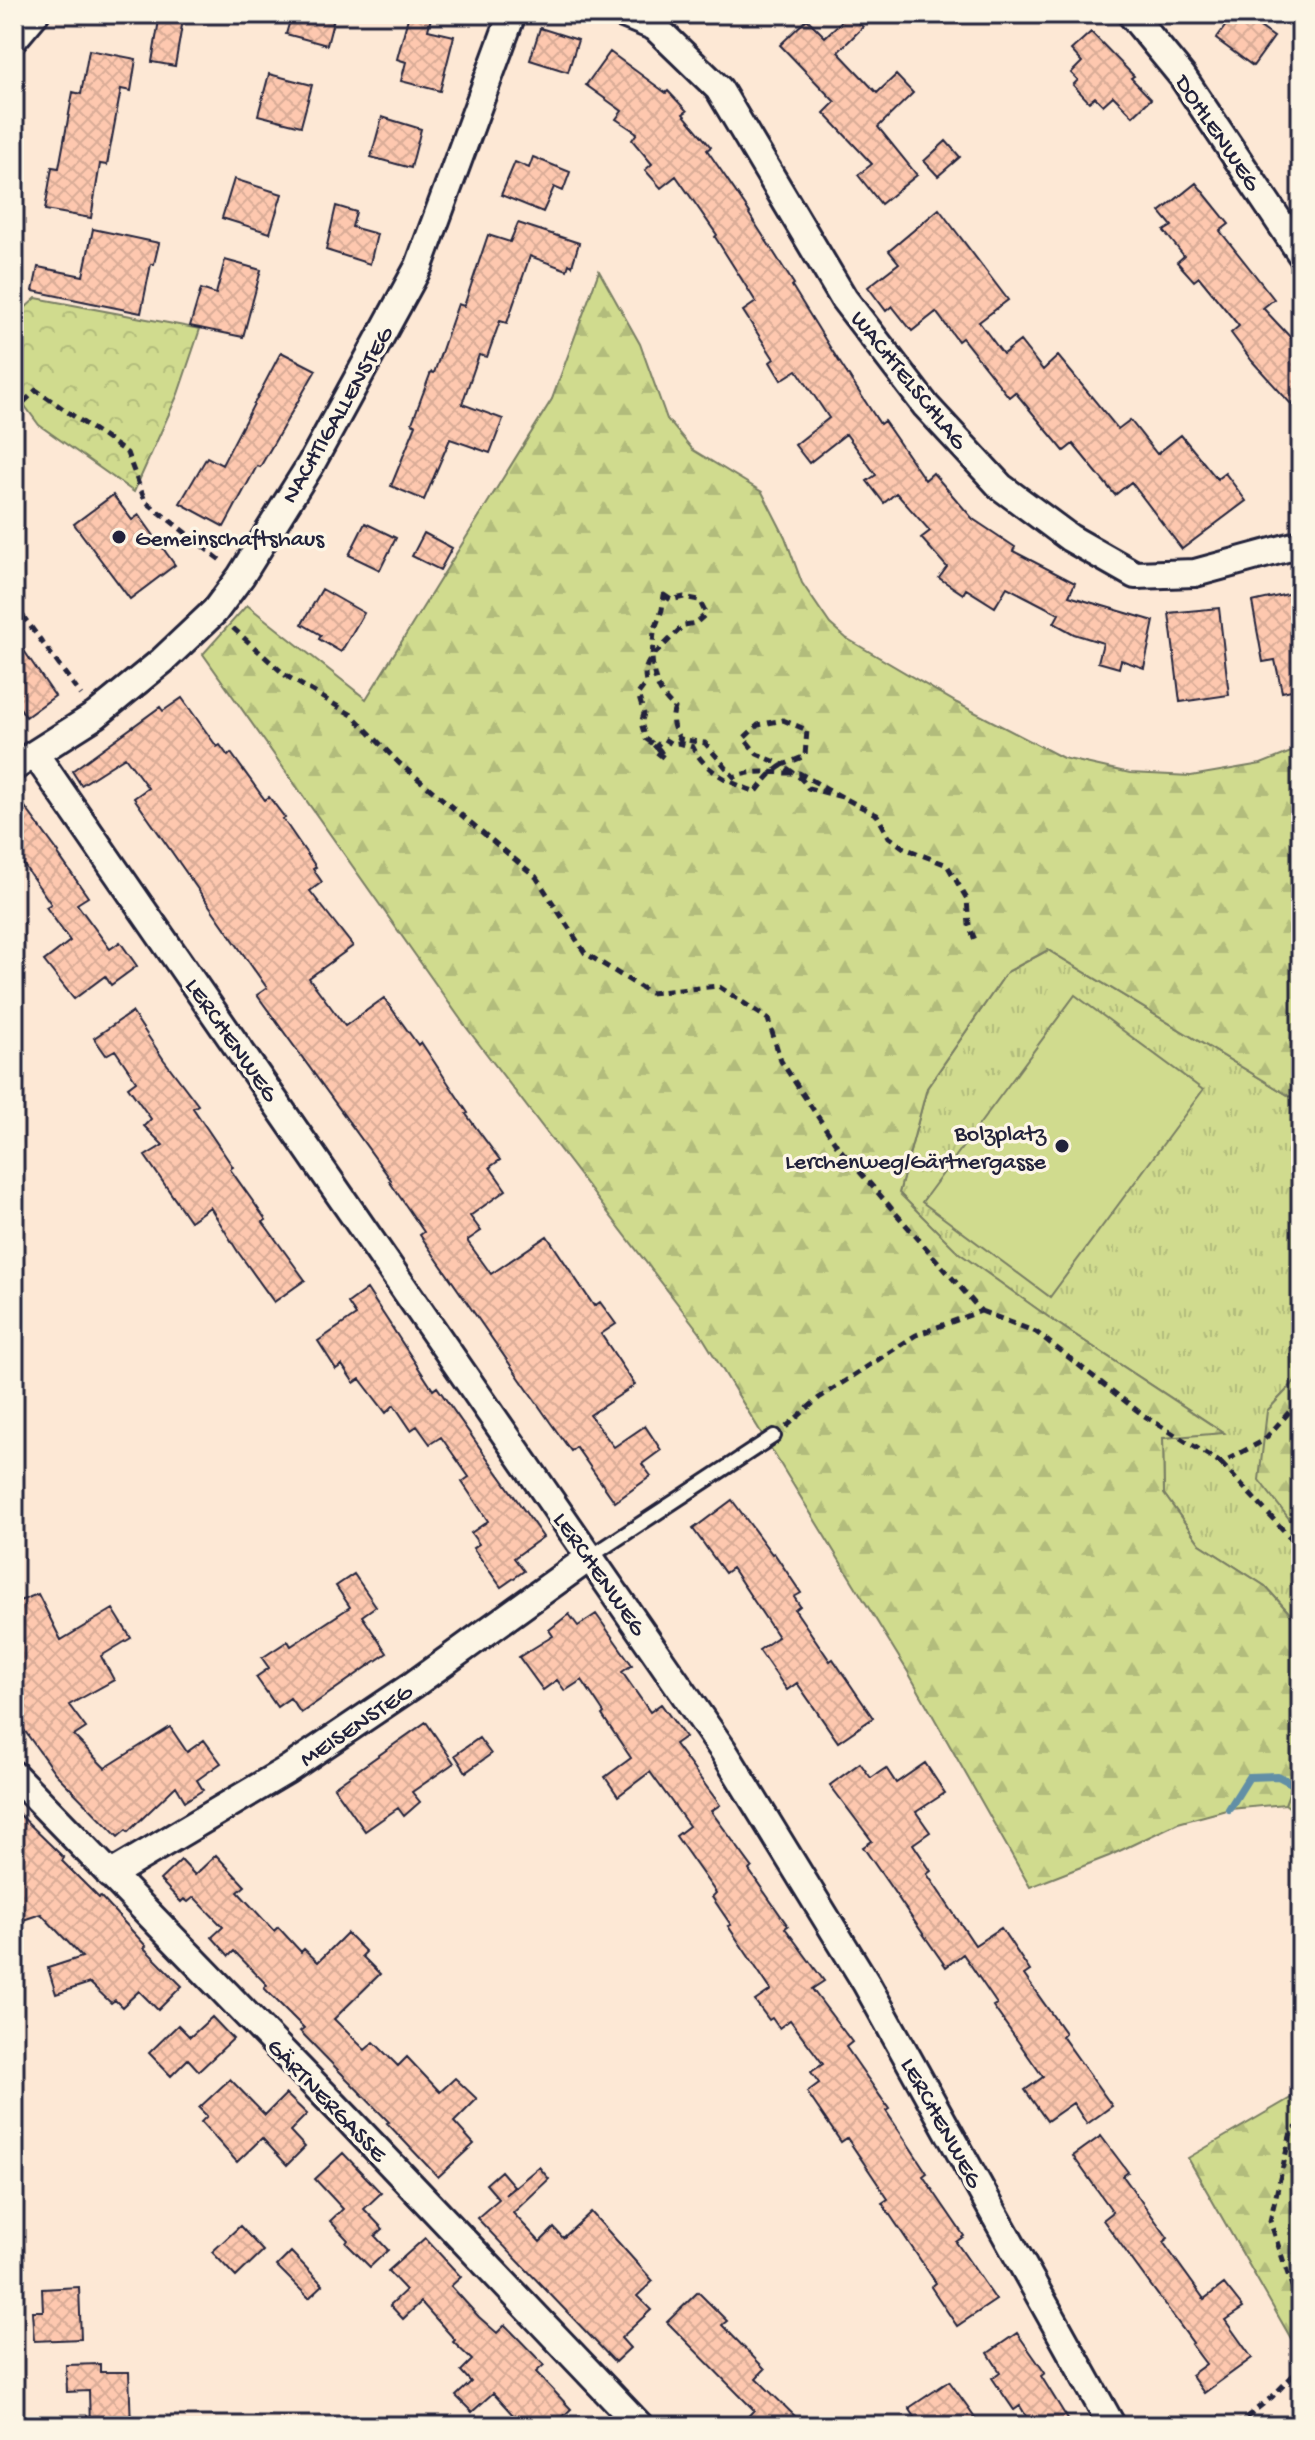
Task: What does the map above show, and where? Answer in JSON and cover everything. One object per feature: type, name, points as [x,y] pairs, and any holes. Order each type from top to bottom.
[{"type":"street","points":[[14,39],[35,14]]},
{"type":"street","name":"NACHTIGALLENSTEG","points":[[25,760],[96,715],[162,661],[215,611],[241,576],[311,464],[419,266],[512,14]]},
{"type":"street","name":"WACHTELSCHLAG","points":[[623,14],[655,27],[719,89],[844,299],[926,406],[1001,487],[1070,538],[1135,575],[1195,573],[1301,544]]},
{"type":"street","name":"DOHLENWEG","points":[[1131,14],[1182,76],[1301,254]]},
{"type":"street","name":"LERCHENWEG","points":[[25,760],[590,1557],[723,1750],[866,1983],[1112,2426]]},
{"type":"street","name":"MEISENSTEG","points":[[110,1875],[287,1770],[413,1685],[590,1557]]},
{"type":"street","name":"GÄRTNERGASSE","points":[[14,1775],[358,2129],[640,2426]]},
{"type":"lane","points":[[590,1557],[774,1436]]},
{"type":"path","points":[[14,412],[36,390],[127,453],[145,501],[241,576]]},
{"type":"path","points":[[793,773],[774,772],[749,771],[734,777],[705,743],[680,739],[671,718],[675,708],[657,686],[652,674],[652,657],[654,631],[664,595],[671,600],[684,597],[699,600],[706,614],[696,623],[684,625],[652,657],[644,672],[646,683],[638,694],[644,714],[641,723],[646,739],[656,746],[664,739],[672,744],[693,747],[699,761],[719,775],[756,792],[774,772],[783,765],[805,756],[807,730],[783,720],[758,725],[744,738],[757,754],[783,765],[793,773],[808,788],[842,797],[877,815],[889,837],[904,848],[947,865],[967,899],[969,925],[975,940]]},
{"type":"path","points":[[14,604],[96,715]]},
{"type":"path","points":[[215,611],[285,675],[352,715],[399,763],[536,877],[585,953],[650,993],[718,986],[768,1019],[781,1061],[838,1147],[981,1311],[1036,1332],[1143,1415],[1221,1463],[1301,1549]]},
{"type":"path","points":[[774,1436],[819,1398],[916,1335],[981,1311]]},
{"type":"path","points":[[1221,1463],[1263,1441],[1301,1399]]},
{"type":"path","points":[[1301,2124],[1291,2132],[1270,2221],[1301,2313]]},
{"type":"path","points":[[1235,2426],[1272,2397],[1301,2367]]},
{"type":"green space","points":[[599,271],[640,344],[667,419],[693,450],[762,492],[785,537],[802,583],[830,624],[846,638],[957,703],[1063,758],[1130,773],[1191,776],[1261,764],[1301,748],[1301,1103],[1048,950],[1007,972],[927,1088],[899,1193],[959,1253],[1054,1321],[1224,1433],[1163,1438],[1164,1494],[1200,1544],[1265,1586],[1301,1626],[1301,1760],[1285,1804],[1230,1809],[1178,1823],[1109,1856],[1030,1887],[908,1672],[700,1333],[466,1027],[203,654],[247,605],[366,699],[552,399]]},
{"type":"green space","points":[[36,298],[200,329],[178,394],[134,492],[39,425],[14,391],[14,318]]},
{"type":"green space","points":[[1048,950],[1301,1103],[1301,1375],[1267,1411],[1301,1534],[1301,1626],[1265,1586],[1200,1544],[1164,1494],[1163,1438],[1223,1432],[1054,1321],[958,1253],[899,1193],[927,1088],[1007,972]]},
{"type":"green space","name":"Bolzplatz Lerchenweg/Gärtnergasse","points":[[1075,995],[1203,1090],[1050,1297],[922,1202]]},
{"type":"green space","points":[[1301,1375],[1301,1534],[1259,1480],[1267,1411]]},
{"type":"green space","points":[[1301,1760],[1301,1817],[1285,1804]]},
{"type":"green space","points":[[1301,2092],[1301,2356],[1188,2158]]},
{"type":"building","points":[[160,14],[184,14],[175,66],[152,62]]},
{"type":"building","points":[[292,14],[335,14],[327,45],[286,34]]},
{"type":"building","points":[[409,14],[432,14],[428,30],[454,36],[440,91],[401,81],[406,62],[397,59]]},
{"type":"building","points":[[849,14],[863,27],[838,52],[877,93],[896,75],[913,93],[878,127],[917,175],[881,204],[858,175],[872,164],[824,113],[835,102],[780,45],[807,19],[825,37]]},
{"type":"building","points":[[1234,14],[1242,14],[1274,37],[1253,66],[1216,39]]},
{"type":"building","points":[[540,28],[578,40],[568,72],[530,60]]},
{"type":"building","points":[[1091,32],[1134,76],[1131,78],[1151,99],[1133,116],[1113,96],[1103,105],[1095,97],[1089,102],[1073,85],[1078,80],[1071,73],[1082,62],[1071,50]]},
{"type":"building","points":[[89,50],[136,59],[131,91],[121,89],[107,165],[100,164],[91,218],[45,210],[52,167],[59,168],[73,92],[81,94]]},
{"type":"building","points":[[610,52],[666,93],[668,91],[687,111],[683,114],[711,147],[707,150],[750,213],[831,349],[880,424],[884,421],[925,480],[933,473],[973,519],[1015,547],[1013,551],[1075,583],[1069,596],[1154,621],[1144,668],[1121,660],[1119,668],[1098,662],[1103,643],[1074,634],[1054,623],[1059,614],[1007,587],[995,607],[966,589],[963,594],[939,578],[947,567],[921,538],[930,531],[896,493],[884,503],[867,481],[876,475],[846,434],[809,463],[795,445],[829,418],[797,370],[781,380],[770,362],[774,359],[743,311],[756,302],[715,237],[717,235],[676,176],[661,188],[645,170],[652,164],[632,140],[637,133],[616,119],[622,111],[586,85]]},
{"type":"building","points":[[269,74],[312,85],[301,126],[258,115]]},
{"type":"building","points":[[382,117],[421,129],[411,168],[371,157]]},
{"type":"building","points":[[946,141],[960,157],[938,176],[924,161]]},
{"type":"building","points":[[533,157],[570,172],[563,191],[554,187],[543,212],[501,195],[515,162],[529,168]]},
{"type":"building","points":[[234,179],[282,194],[270,233],[222,218]]},
{"type":"building","points":[[1196,183],[1229,224],[1220,231],[1274,299],[1263,308],[1292,339],[1301,331],[1301,415],[1231,333],[1239,326],[1199,277],[1194,281],[1177,262],[1184,256],[1164,231],[1172,226],[1160,212]]},
{"type":"building","points":[[336,206],[356,212],[352,227],[377,234],[370,264],[326,250]]},
{"type":"building","points":[[939,209],[1008,300],[979,322],[1003,354],[1020,341],[1043,370],[1058,356],[1118,429],[1130,420],[1157,454],[1181,435],[1217,479],[1225,473],[1246,501],[1182,549],[1131,482],[1115,495],[1073,444],[1064,451],[1015,392],[1009,397],[962,338],[958,341],[936,312],[912,331],[892,306],[886,311],[868,287],[899,263],[889,251]]},
{"type":"building","points":[[518,223],[579,243],[572,266],[569,264],[567,270],[530,256],[507,323],[500,321],[487,357],[479,355],[462,404],[503,419],[490,453],[450,439],[424,500],[391,486],[416,425],[412,423],[431,372],[434,373],[458,304],[464,306],[488,235],[510,242]]},
{"type":"building","points":[[93,229],[159,243],[154,264],[151,264],[141,313],[33,291],[38,267],[83,276]]},
{"type":"building","points":[[225,260],[261,270],[243,337],[190,326],[201,289],[216,294]]},
{"type":"building","points":[[281,352],[316,370],[224,527],[180,503],[207,457],[222,465]]},
{"type":"building","name":"Gemeinschaftshaus","points":[[113,495],[132,520],[139,515],[175,565],[130,599],[74,524]]},
{"type":"building","points":[[365,523],[396,538],[380,570],[349,555]]},
{"type":"building","points":[[424,533],[452,548],[440,570],[412,556]]},
{"type":"building","points":[[322,589],[364,613],[341,652],[302,624]]},
{"type":"building","points":[[1301,591],[1301,688],[1282,692],[1275,660],[1263,662],[1252,602]]},
{"type":"building","points":[[1219,608],[1229,695],[1180,702],[1169,613]]},
{"type":"building","points":[[14,636],[55,696],[26,717],[14,699]]},
{"type":"building","points":[[182,698],[217,747],[220,745],[228,756],[231,753],[265,800],[269,797],[285,818],[322,882],[310,891],[353,946],[309,978],[345,1026],[384,998],[418,1045],[421,1042],[466,1114],[500,1160],[490,1167],[506,1190],[470,1216],[481,1231],[468,1242],[491,1274],[547,1236],[594,1306],[600,1302],[616,1324],[601,1334],[635,1385],[590,1415],[614,1447],[645,1426],[661,1450],[642,1464],[651,1476],[615,1502],[576,1447],[571,1451],[550,1422],[420,1235],[424,1232],[391,1180],[257,995],[267,988],[134,798],[148,788],[125,757],[81,785],[72,771],[160,707],[163,711]]},
{"type":"building","points":[[14,792],[88,897],[77,904],[110,949],[120,942],[137,966],[111,985],[105,976],[74,999],[44,961],[70,941],[46,907],[51,904],[14,851]]},
{"type":"building","points":[[132,1012],[198,1105],[193,1108],[233,1167],[230,1169],[305,1280],[274,1302],[210,1207],[190,1221],[145,1156],[163,1145],[144,1126],[151,1119],[128,1087],[136,1081],[115,1050],[106,1055],[94,1038]]},
{"type":"building","points":[[367,1289],[433,1390],[437,1387],[543,1537],[514,1558],[524,1571],[501,1587],[473,1548],[479,1544],[471,1533],[488,1521],[462,1482],[469,1477],[441,1437],[430,1444],[417,1426],[411,1430],[394,1405],[386,1413],[360,1379],[354,1383],[342,1365],[336,1369],[318,1341],[356,1315],[348,1303]]},
{"type":"building","points":[[732,1500],[801,1593],[794,1597],[800,1606],[795,1610],[873,1718],[838,1742],[797,1683],[787,1690],[759,1650],[778,1637],[732,1568],[725,1573],[693,1529]]},
{"type":"building","points":[[354,1574],[376,1606],[362,1616],[387,1653],[301,1713],[290,1698],[277,1707],[256,1677],[269,1668],[262,1658],[288,1641],[291,1646],[350,1607],[336,1586]]},
{"type":"building","points":[[38,1594],[61,1640],[113,1609],[131,1638],[101,1656],[114,1680],[69,1705],[86,1728],[74,1736],[105,1768],[170,1727],[187,1752],[204,1740],[221,1763],[197,1780],[203,1790],[185,1801],[176,1786],[128,1832],[126,1830],[118,1837],[55,1773],[14,1716],[14,1603]]},
{"type":"building","points":[[569,1614],[578,1626],[596,1614],[632,1665],[622,1672],[650,1712],[661,1704],[685,1737],[675,1744],[720,1805],[711,1811],[752,1867],[749,1870],[788,1926],[785,1928],[824,1981],[812,1989],[852,2042],[846,2047],[889,2109],[886,2111],[927,2173],[923,2176],[964,2236],[956,2242],[996,2300],[957,2326],[931,2287],[936,2283],[882,2203],[888,2199],[847,2138],[841,2142],[807,2092],[819,2083],[811,2072],[823,2064],[790,2020],[779,2028],[755,2001],[771,1990],[728,1926],[731,1925],[712,1897],[716,1893],[676,1836],[689,1826],[650,1772],[618,1796],[605,1777],[631,1758],[582,1680],[565,1691],[557,1680],[543,1690],[519,1657],[553,1636],[549,1630]]},
{"type":"building","points":[[426,1722],[454,1763],[412,1792],[420,1802],[404,1816],[398,1808],[365,1831],[334,1787]]},
{"type":"building","points":[[479,1738],[491,1754],[466,1772],[455,1755]]},
{"type":"building","points":[[860,1763],[871,1778],[886,1768],[896,1783],[925,1763],[945,1793],[916,1812],[930,1832],[913,1844],[931,1871],[927,1874],[975,1945],[1001,1928],[1030,1971],[1024,1975],[1065,2033],[1062,2036],[1112,2106],[1087,2124],[1073,2103],[1047,2121],[1025,2090],[1043,2077],[993,2006],[997,2004],[963,1954],[946,1967],[863,1847],[872,1841],[830,1785]]},
{"type":"building","points":[[14,1809],[64,1858],[62,1861],[101,1897],[146,1946],[144,1948],[182,1986],[158,2010],[139,1991],[122,2007],[115,2000],[111,2003],[90,1983],[56,1994],[48,1968],[82,1957],[41,1914],[14,1923]]},
{"type":"building","points":[[216,1855],[245,1886],[238,1892],[274,1931],[278,1927],[301,1952],[304,1949],[318,1962],[347,1933],[366,1952],[362,1956],[380,1974],[334,2019],[365,2050],[374,2042],[398,2066],[407,2057],[440,2092],[455,2078],[477,2099],[454,2122],[474,2144],[438,2177],[300,2031],[304,2028],[264,1988],[267,1985],[234,1951],[229,1956],[212,1937],[223,1927],[194,1897],[188,1902],[184,1899],[181,1902],[160,1880],[181,1860],[195,1875]]},
{"type":"building","points":[[212,2017],[233,2039],[199,2071],[188,2059],[171,2076],[149,2053],[178,2025],[190,2037]]},
{"type":"building","points":[[230,2079],[265,2115],[286,2094],[307,2114],[290,2131],[305,2147],[287,2165],[262,2138],[237,2162],[201,2122],[207,2116],[199,2108]]},
{"type":"building","points":[[1101,2136],[1128,2172],[1123,2176],[1168,2238],[1163,2242],[1204,2299],[1224,2284],[1243,2308],[1225,2320],[1252,2358],[1204,2393],[1191,2375],[1206,2364],[1103,2220],[1113,2212],[1073,2156]]},
{"type":"building","points":[[343,2153],[381,2193],[364,2209],[383,2229],[375,2236],[388,2250],[370,2267],[330,2221],[343,2209],[315,2179]]},
{"type":"building","points":[[539,2167],[549,2179],[513,2213],[540,2242],[554,2228],[563,2238],[591,2212],[653,2281],[637,2296],[651,2310],[621,2338],[630,2348],[615,2362],[477,2218],[499,2199],[486,2184],[501,2171],[514,2186],[505,2195]]},
{"type":"building","points":[[240,2226],[263,2251],[236,2277],[212,2252]]},
{"type":"building","points":[[425,2238],[461,2277],[451,2286],[479,2317],[497,2333],[505,2325],[544,2365],[536,2372],[571,2409],[553,2426],[523,2426],[493,2393],[472,2412],[456,2396],[471,2382],[461,2371],[472,2360],[421,2302],[403,2319],[390,2305],[406,2290],[388,2271]]},
{"type":"building","points":[[291,2252],[323,2285],[309,2298],[277,2266]]},
{"type":"building","points":[[79,2287],[81,2339],[34,2341],[32,2311],[43,2311],[42,2289]]},
{"type":"building","points":[[698,2292],[727,2321],[722,2325],[765,2369],[756,2378],[805,2426],[739,2426],[754,2410],[667,2322]]},
{"type":"building","points":[[1017,2333],[1045,2373],[1041,2376],[1072,2426],[1032,2426],[1020,2406],[1014,2410],[992,2378],[1000,2372],[988,2353]]},
{"type":"building","points":[[100,2364],[100,2372],[129,2372],[131,2426],[90,2426],[89,2391],[67,2392],[66,2365]]},
{"type":"building","points":[[949,2381],[981,2426],[921,2426],[909,2408]]},
{"type":"waterway","points":[[1229,1809],[1249,1777],[1278,1776],[1301,1788]]},
{"type":"place","name":"Gemeinschaftshaus","points":[[119,537]]},
{"type":"place","name":"Bolzplatz Lerchenweg/Gärtnergasse","points":[[1062,1146]]}]
